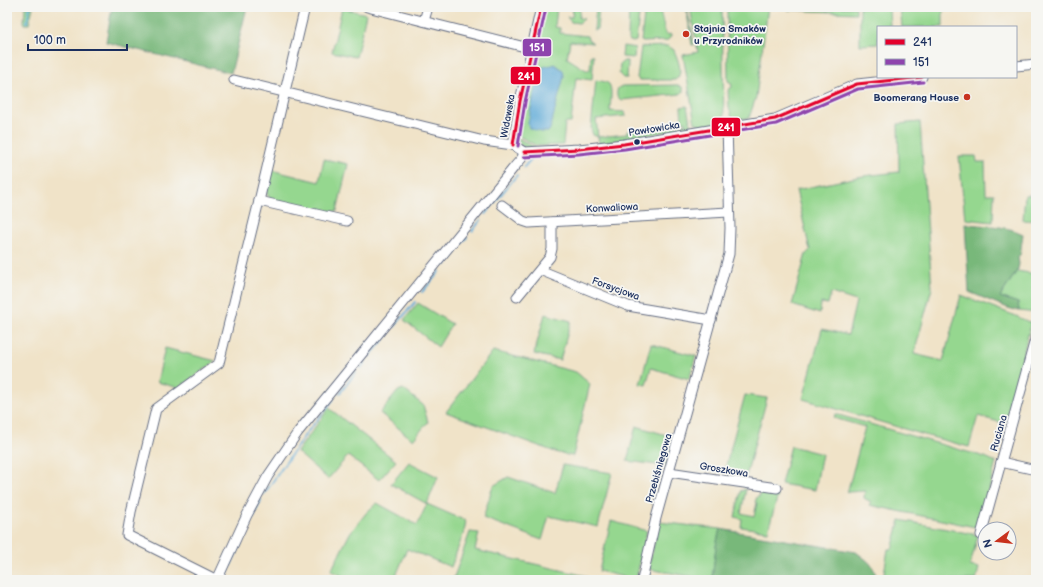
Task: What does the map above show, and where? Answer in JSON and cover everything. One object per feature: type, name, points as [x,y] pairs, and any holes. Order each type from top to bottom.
[{"type":"street","points":[[305,7],[219,363],[156,409],[131,512],[127,535],[217,580],[247,515],[268,476],[298,432],[522,158],[524,152]]},
{"type":"street","points":[[367,7],[521,46],[532,47]]},
{"type":"street","points":[[424,21],[428,7]]},
{"type":"street","name":"Widawska","points":[[524,152],[513,146],[515,126],[541,7]]},
{"type":"street","points":[[1017,66],[1036,64]]},
{"type":"street","name":"Pawłowicka","points":[[524,152],[617,145],[775,119],[857,84],[913,78]]},
{"type":"street","points":[[234,80],[484,141],[513,146]]},
{"type":"street","name":"Przebiśniegowa","points":[[642,580],[656,518],[728,254],[730,228],[727,127]]},
{"type":"street","points":[[259,201],[347,221]]},
{"type":"street","name":"Konwaliowa","points":[[502,205],[523,221],[529,223],[729,212]]},
{"type":"street","points":[[517,297],[550,256],[552,248],[552,222]]},
{"type":"street","name":"Forsycjowa","points":[[540,270],[628,306],[711,320]]},
{"type":"street","name":"Ruciana","points":[[985,521],[1036,336]]},
{"type":"street","points":[[1001,462],[1036,470]]},
{"type":"street","name":"Groszkowa","points":[[669,472],[776,488]]},
{"type":"green space","points":[[25,7],[33,7],[29,24],[25,24],[24,22]]},
{"type":"green space","points":[[112,7],[247,7],[231,73],[106,42]]},
{"type":"green space","points":[[544,7],[557,7],[555,27],[560,28],[560,33],[587,36],[593,43],[570,41],[567,58],[586,70],[590,70],[591,55],[594,55],[592,80],[576,78],[571,123],[565,123],[563,145],[537,146],[517,135]]},
{"type":"green space","points":[[573,7],[580,7],[579,18],[584,19],[579,23],[571,22],[567,17],[572,17]]},
{"type":"green space","points":[[596,7],[599,7],[597,30],[594,30]]},
{"type":"green space","points":[[629,7],[640,7],[636,41],[633,42],[628,40]]},
{"type":"green space","points":[[645,7],[659,7],[666,35],[671,35],[666,41],[641,41]]},
{"type":"green space","points":[[687,7],[694,45],[692,45]]},
{"type":"green space","points":[[690,7],[722,7],[724,122],[699,126],[698,123],[695,123],[683,55],[698,52]]},
{"type":"green space","points":[[728,7],[768,7],[756,97],[749,118],[733,120],[729,108],[728,90],[732,87],[731,83],[728,81]]},
{"type":"green space","points":[[789,7],[856,7],[856,13],[788,10]]},
{"type":"green space","points":[[860,7],[889,7],[890,26],[877,26],[877,44],[860,45]]},
{"type":"green space","points":[[900,7],[943,7],[943,26],[902,26]]},
{"type":"green space","points":[[342,8],[366,14],[356,57],[332,52]]},
{"type":"green space","points":[[623,46],[635,48],[634,58],[622,57]]},
{"type":"green space","points":[[668,46],[674,50],[678,61],[680,70],[678,77],[675,80],[639,80],[637,78],[641,47]]},
{"type":"green space","points":[[627,61],[628,63],[627,78],[623,78],[619,74],[620,64]]},
{"type":"green space","points":[[596,80],[609,84],[611,93],[610,111],[625,112],[626,116],[596,119],[598,137],[593,135],[591,129]]},
{"type":"green space","points":[[678,85],[683,88],[683,92],[680,94],[622,100],[617,95],[618,88],[622,86]]},
{"type":"green space","points":[[687,106],[691,127],[599,144],[598,137],[627,134],[627,131],[686,124],[686,121],[682,122],[681,107]]},
{"type":"green space","points":[[920,122],[932,288],[914,354],[943,361],[961,295],[1031,323],[1006,424],[978,416],[969,447],[803,399],[822,329],[848,335],[856,301],[831,293],[828,304],[821,303],[820,314],[792,305],[806,254],[810,250],[796,190],[863,176],[899,172],[898,124]]},
{"type":"green space","points":[[516,137],[536,148],[521,146]]},
{"type":"green space","points":[[959,156],[976,156],[977,162],[985,162],[986,194],[994,194],[993,222],[965,219]]},
{"type":"green space","points":[[324,159],[348,164],[337,211],[326,213],[270,199],[266,192],[271,170],[319,182]]},
{"type":"green space","points":[[1025,195],[1036,195],[1036,221],[1023,220]]},
{"type":"green space","points":[[965,224],[1002,227],[1023,234],[1020,255],[1018,257],[1018,269],[1000,297],[1018,303],[1019,311],[969,292]]},
{"type":"green space","points":[[1017,271],[1036,274],[1036,313],[1019,311],[1018,303],[1000,297]]},
{"type":"green space","points":[[418,303],[452,324],[438,347],[404,320]]},
{"type":"green space","points":[[545,314],[571,321],[560,360],[534,354]]},
{"type":"green space","points":[[651,344],[696,356],[689,379],[651,368],[646,385],[640,384]]},
{"type":"green space","points":[[165,348],[216,361],[179,388],[157,382]]},
{"type":"green space","points":[[493,351],[576,372],[590,384],[573,456],[558,453],[446,412]]},
{"type":"green space","points":[[403,389],[423,405],[428,422],[413,440],[380,413],[398,391]]},
{"type":"green space","points":[[745,395],[767,398],[746,476],[724,473]]},
{"type":"green space","points":[[329,408],[396,461],[379,480],[348,456],[328,479],[297,452]]},
{"type":"green space","points":[[835,414],[985,457],[996,462],[981,521],[977,521],[977,527],[975,527],[869,505],[871,502],[864,498],[865,491],[847,493],[865,427],[834,418]]},
{"type":"green space","points":[[636,426],[673,437],[665,466],[627,461]]},
{"type":"green space","points":[[791,446],[822,454],[815,490],[781,484]]},
{"type":"green space","points":[[409,462],[438,477],[427,504],[391,484]]},
{"type":"green space","points":[[563,465],[612,473],[598,527],[549,516],[542,540],[483,518],[493,486],[508,477],[555,493]]},
{"type":"green space","points":[[746,489],[741,513],[754,516],[757,503],[755,502],[757,497],[759,497],[760,491],[778,495],[768,531],[741,527],[742,519],[735,517],[741,490],[743,491]]},
{"type":"green space","points":[[377,503],[417,525],[427,504],[466,521],[464,532],[451,567],[407,549],[396,576],[413,580],[351,580],[331,571],[350,533],[367,512]]},
{"type":"green space","points":[[900,520],[977,535],[970,566],[979,568],[976,580],[883,580],[888,549],[892,549]]},
{"type":"green space","points":[[611,521],[647,531],[636,580],[599,571]]},
{"type":"green space","points":[[659,522],[720,529],[716,546],[712,580],[648,569]]},
{"type":"green space","points":[[720,529],[856,552],[870,563],[877,580],[712,580],[716,546]]},
{"type":"green space","points":[[470,532],[479,533],[475,550],[586,576],[585,580],[453,580]]},
{"type":"water","points":[[554,64],[563,70],[564,76],[550,129],[548,132],[540,132],[529,128],[528,123],[539,70]]},
{"type":"waterway","points":[[27,22],[30,7]]},
{"type":"waterway","points":[[524,167],[532,158]]},
{"type":"waterway","points":[[485,214],[517,175]]},
{"type":"waterway","points":[[472,231],[481,220]]},
{"type":"waterway","points":[[462,243],[467,237]]},
{"type":"waterway","points":[[445,265],[457,250]]},
{"type":"waterway","points":[[422,292],[440,271]]},
{"type":"waterway","points":[[394,327],[415,302]]},
{"type":"waterway","points":[[370,356],[388,334]]},
{"type":"waterway","points":[[361,368],[365,362]]},
{"type":"waterway","points":[[340,393],[356,372]]},
{"type":"waterway","points":[[264,494],[305,435],[333,400]]},
{"type":"waterway","points":[[224,579],[261,500]]},
{"type":"transit line","name":"241","points":[[513,145],[520,101],[541,7]]},
{"type":"transit line","name":"151","points":[[518,146],[525,102],[546,8]]},
{"type":"transit line","name":"241","points":[[524,152],[579,149],[624,144],[775,119],[857,84],[913,78]]},
{"type":"transit line","name":"151","points":[[524,157],[579,154],[625,149],[776,124],[858,89],[923,82]]},
{"type":"place","name":"Stajnia Smaków u Przyrodników","points":[[686,34]]},
{"type":"place","name":"Boomerang House","points":[[967,97]]}]
